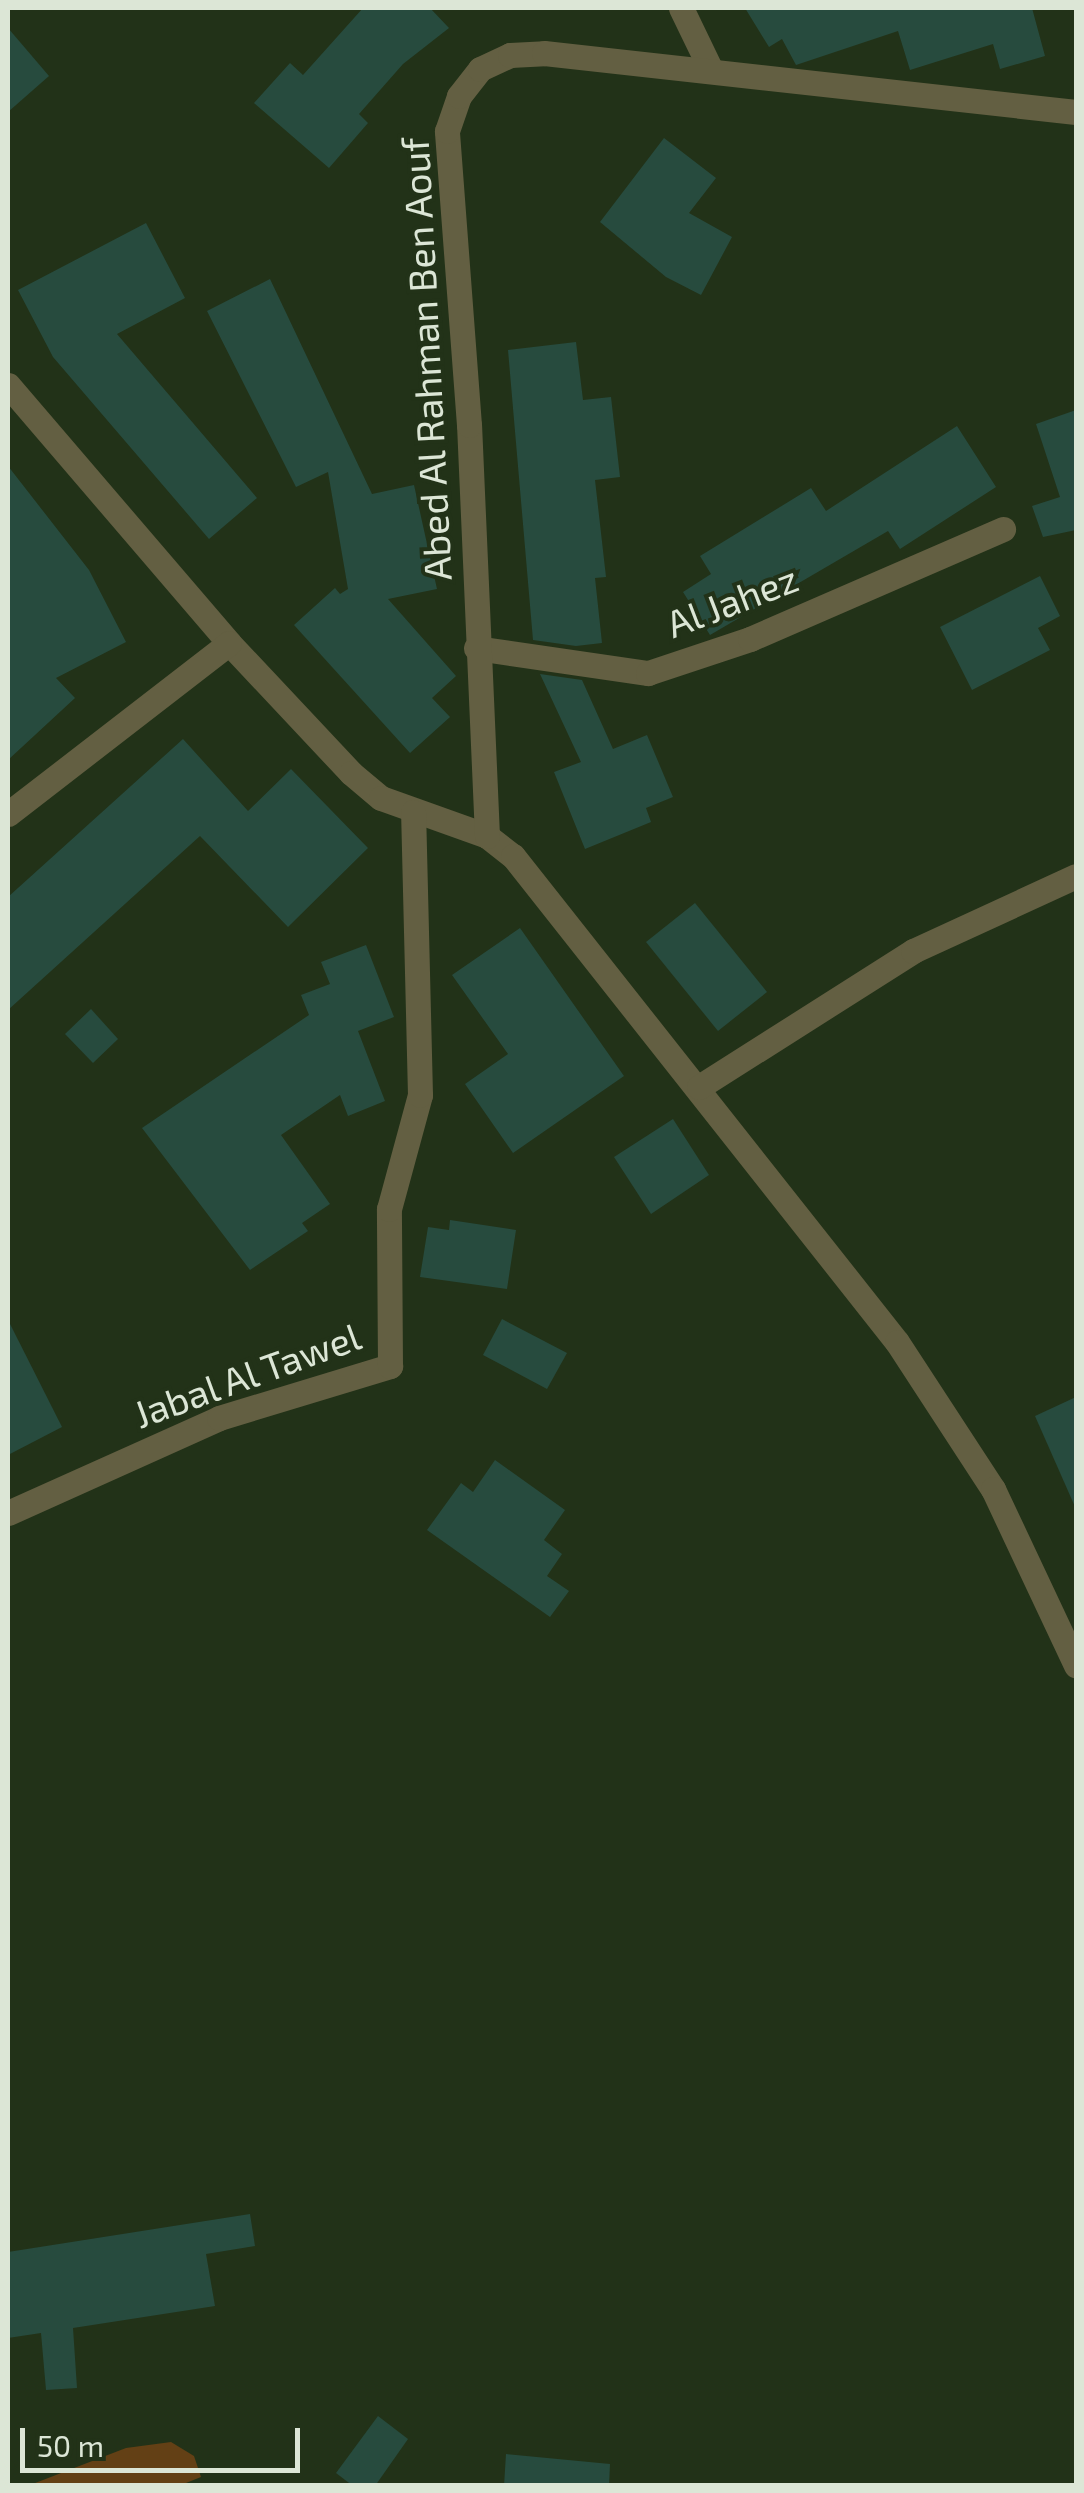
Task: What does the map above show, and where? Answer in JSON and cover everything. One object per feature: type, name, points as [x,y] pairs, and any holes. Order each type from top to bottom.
[{"type":"street","points":[[681,8],[711,70]]},
{"type":"street","name":"Abed Al Rahman Ben Aouf","points":[[486,836],[469,424],[447,131],[458,96],[480,70],[510,55],[711,70],[1076,112]]},
{"type":"street","points":[[8,385],[229,643],[351,773],[413,812],[486,836],[514,856],[818,1234],[940,1407],[993,1489],[1076,1665]]},
{"type":"street","name":"Al Jahez","points":[[476,648],[648,673],[750,638],[1003,529]]},
{"type":"street","points":[[8,814],[229,643]]},
{"type":"street","name":"Jabal Al Tawel","points":[[8,1512],[219,1418],[390,1366],[390,1209],[420,1095],[413,812]]},
{"type":"street","points":[[700,1087],[913,951],[1076,876]]},
{"type":"shaded area","points":[[171,2442],[194,2456],[201,2477],[181,2485],[30,2485],[126,2448]]},
{"type":"building","points":[[363,8],[430,8],[449,28],[403,64],[359,114],[368,123],[329,168],[254,103],[290,63],[303,75]]},
{"type":"building","points":[[745,8],[1032,8],[1045,56],[1000,69],[993,44],[910,70],[898,31],[796,65],[782,39],[769,47]]},
{"type":"building","points":[[8,28],[49,76],[8,112]]},
{"type":"building","points":[[664,138],[716,178],[689,213],[732,237],[701,295],[666,277],[600,222]]},
{"type":"building","points":[[146,223],[185,298],[117,334],[257,498],[209,539],[53,357],[18,290]]},
{"type":"building","points":[[270,279],[372,494],[414,485],[437,589],[388,599],[456,676],[432,698],[450,717],[410,753],[294,625],[335,588],[340,594],[348,589],[328,472],[296,487],[207,311]]},
{"type":"building","points":[[576,342],[583,400],[611,397],[620,477],[595,480],[606,577],[595,578],[602,643],[576,646],[533,640],[508,350]]},
{"type":"building","points":[[1076,410],[1076,530],[1043,537],[1032,506],[1060,497],[1036,424]]},
{"type":"building","points":[[957,426],[996,487],[900,549],[888,531],[710,635],[683,592],[711,574],[700,556],[811,488],[826,511]]},
{"type":"building","points":[[8,466],[89,570],[126,642],[56,678],[75,698],[8,760]]},
{"type":"building","points":[[1040,576],[1060,616],[1038,628],[1050,650],[972,690],[940,627]]},
{"type":"building","points":[[540,674],[582,680],[613,749],[647,735],[673,797],[646,808],[651,822],[585,849],[554,772],[581,762]]},
{"type":"building","points":[[183,739],[248,811],[291,769],[368,848],[288,927],[200,836],[8,1010],[8,897]]},
{"type":"building","points":[[695,903],[767,992],[718,1031],[646,942]]},
{"type":"building","points":[[520,928],[624,1076],[513,1153],[465,1084],[508,1054],[452,975]]},
{"type":"building","points":[[366,945],[394,1017],[358,1031],[385,1101],[348,1116],[340,1095],[281,1135],[330,1204],[302,1223],[308,1231],[250,1270],[142,1128],[309,1015],[301,995],[330,984],[321,962]]},
{"type":"building","points":[[91,1009],[118,1039],[93,1063],[65,1034]]},
{"type":"building","points":[[673,1119],[709,1175],[651,1214],[614,1157]]},
{"type":"building","points":[[450,1220],[516,1230],[507,1289],[420,1277],[428,1227],[449,1230]]},
{"type":"building","points":[[502,1319],[567,1353],[547,1389],[483,1355]]},
{"type":"building","points":[[8,1320],[62,1427],[8,1455]]},
{"type":"building","points":[[1076,1397],[1076,1509],[1035,1416]]},
{"type":"building","points":[[495,1460],[565,1510],[544,1540],[562,1554],[547,1576],[569,1591],[550,1617],[427,1530],[461,1483],[473,1492]]},
{"type":"building","points":[[250,2214],[255,2246],[206,2254],[215,2306],[73,2328],[77,2388],[46,2390],[41,2333],[8,2338],[8,2252]]},
{"type":"building","points":[[378,2416],[408,2439],[375,2486],[353,2486],[336,2473]]},
{"type":"building","points":[[506,2454],[610,2464],[609,2486],[504,2486]]}]
